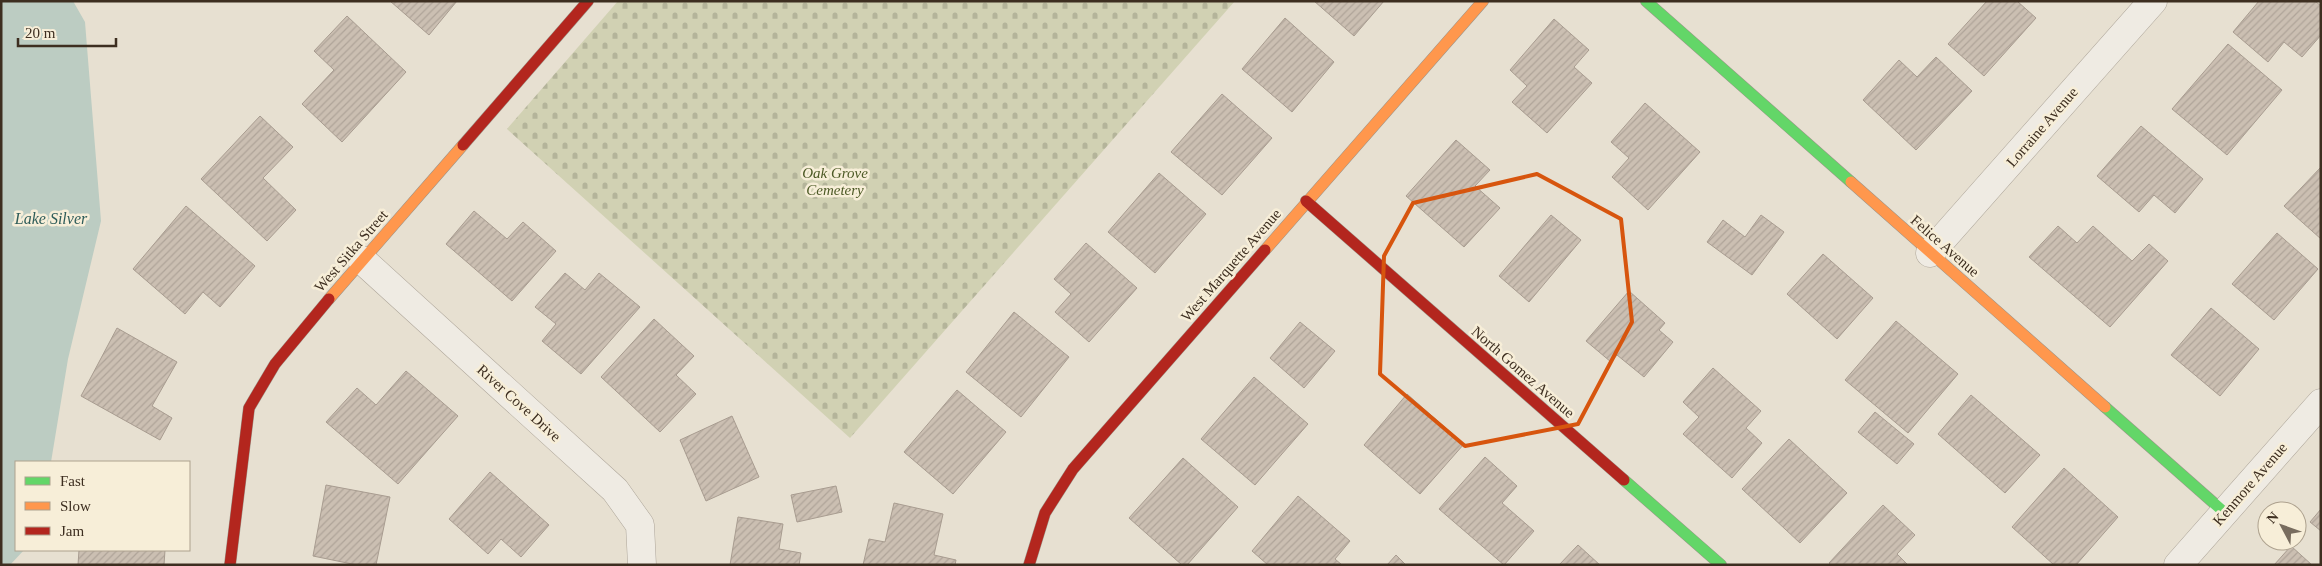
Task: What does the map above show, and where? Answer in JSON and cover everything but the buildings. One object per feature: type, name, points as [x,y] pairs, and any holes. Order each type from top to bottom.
[{"type":"street","name":"West Sitka Street","points":[[230,565],[249,408],[275,364],[362,260],[588,1]]},
{"type":"street","name":"West Marquette Avenue","points":[[1030,565],[1045,513],[1073,469],[1483,1]]},
{"type":"street","name":"Felice Avenue","points":[[1646,1],[2224,512]]},
{"type":"street","name":"Lorraine Avenue","points":[[1930,254],[2153,1]]},
{"type":"street","name":"North Gomez Avenue","points":[[1306,201],[1721,565]]},
{"type":"street","name":"River Cove Drive","points":[[362,260],[615,490],[640,525],[642,565]]},
{"type":"street","name":"Kenmore Avenue","points":[[2178,565],[2321,403]]},
{"type":"highlighted area","points":[[1537,174],[1621,219],[1632,322],[1578,424],[1465,446],[1380,374],[1384,256],[1413,203]]},
{"type":"green space","name":"Oak Grove Cemetery","points":[[618,1],[1235,1],[850,438],[507,129]]},
{"type":"water","name":"Lake Silver","points":[[1,1],[73,1],[85,22],[101,221],[68,359],[51,461],[15,461],[15,551],[23,551],[10,565],[1,565]]},
{"type":"traffic: fast","points":[[1646,1],[1851,182]]},
{"type":"traffic: fast","points":[[2105,407],[2224,512]]},
{"type":"traffic: fast","points":[[1624,480],[1721,565]]},
{"type":"traffic: slow","points":[[1265,250],[1483,1]]},
{"type":"traffic: slow","points":[[329,299],[463,145]]},
{"type":"traffic: slow","points":[[1851,182],[2105,407]]},
{"type":"traffic: jam","points":[[463,145],[588,1]]},
{"type":"traffic: jam","points":[[1306,201],[1624,480]]},
{"type":"traffic: jam","points":[[1029,565],[1045,513],[1073,469],[1265,250]]},
{"type":"traffic: jam","points":[[230,565],[249,408],[275,364],[329,299]]}]
